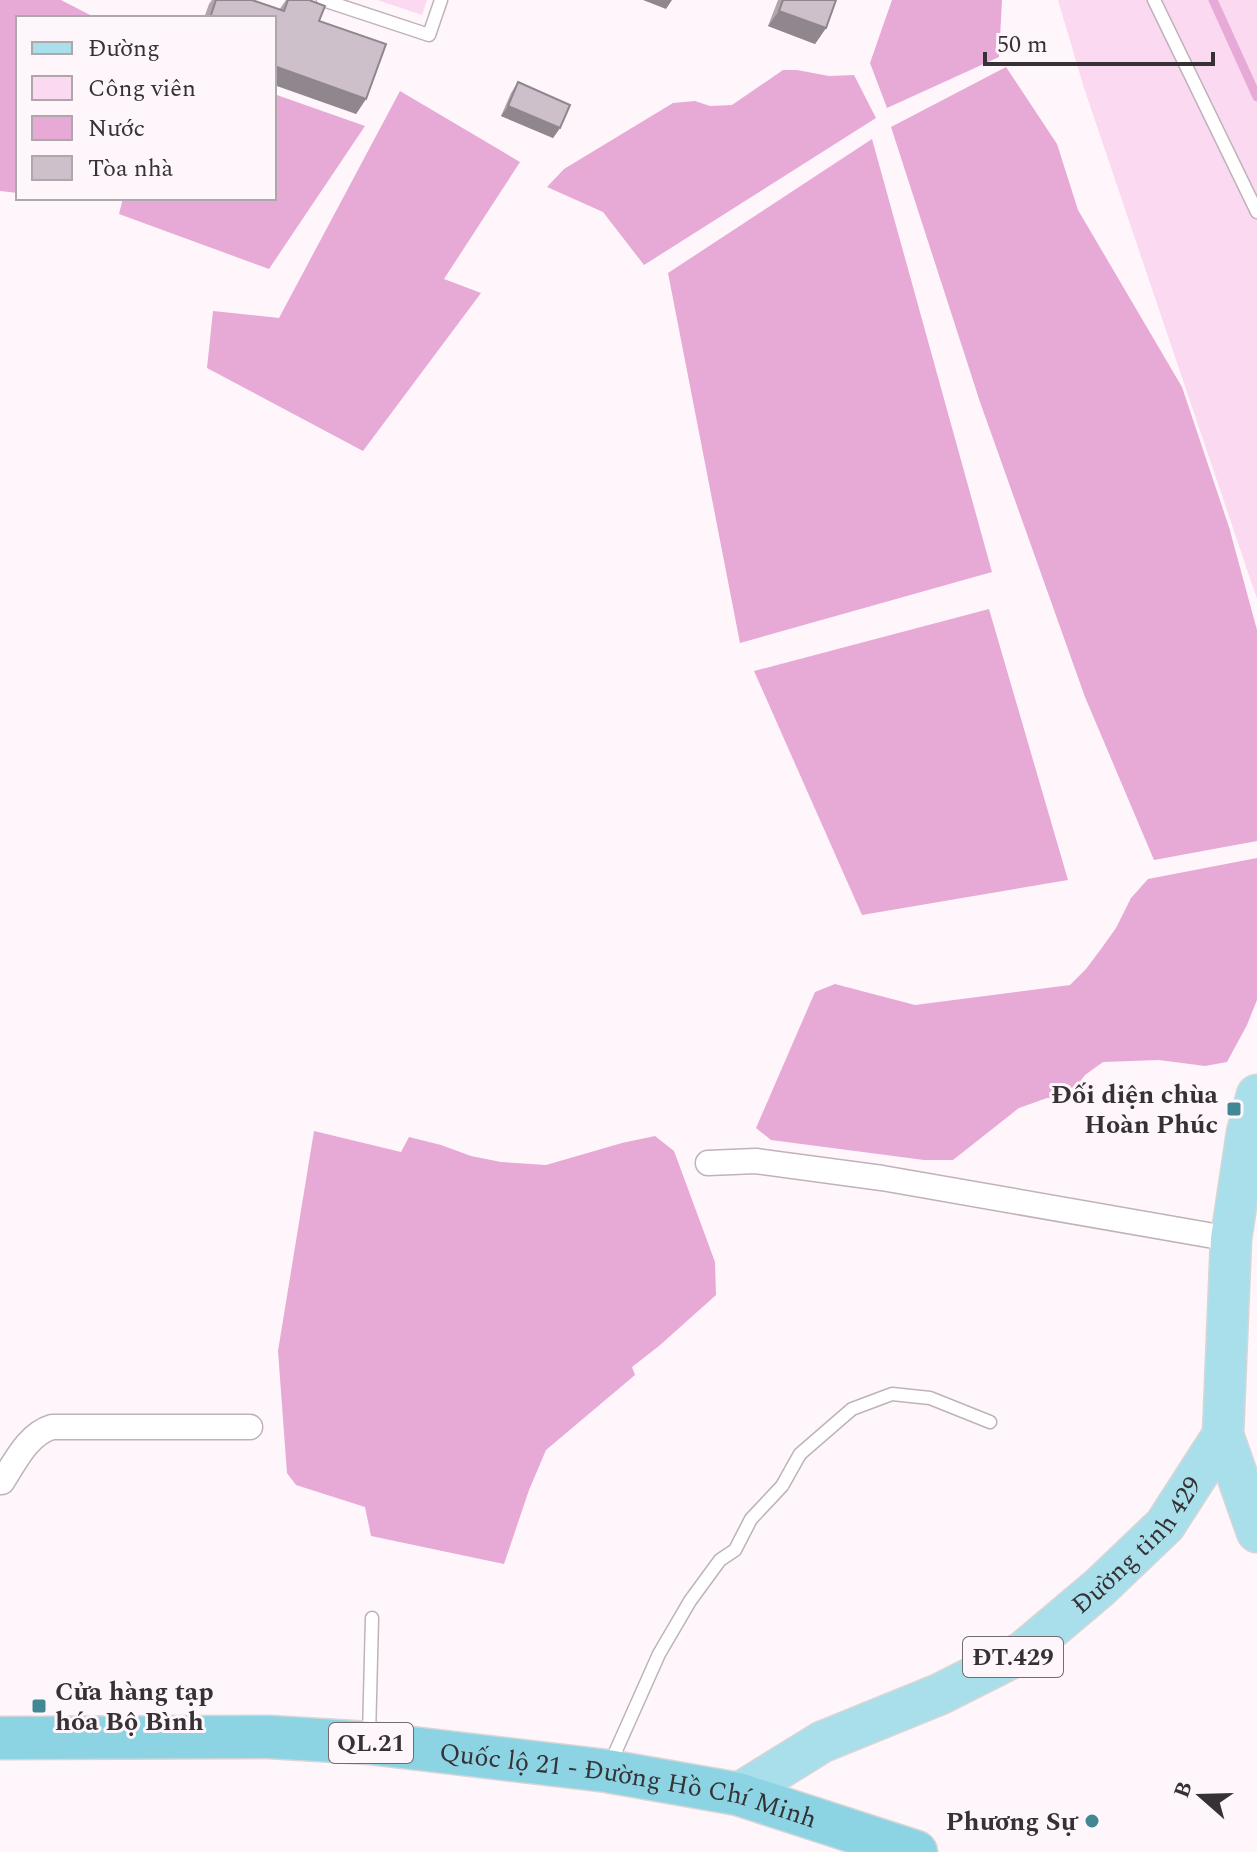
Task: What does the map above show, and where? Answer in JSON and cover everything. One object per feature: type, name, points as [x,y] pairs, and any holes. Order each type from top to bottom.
[{"type":"highway","name":"Quốc lộ 21 - Đường Hồ Chí Minh","points":[[0,1738],[269,1737],[369,1743],[607,1771],[738,1794],[916,1852]]},
{"type":"main road","name":"Đường tỉnh 429","points":[[1257,1095],[1231,1239],[1223,1435],[1257,1532]]},
{"type":"main road","name":"Đường tỉnh 429","points":[[738,1794],[822,1742],[940,1694],[1023,1652],[1099,1588],[1165,1525],[1223,1435]]},
{"type":"street","points":[[708,1163],[756,1161],[882,1178],[1231,1239]]},
{"type":"street","points":[[0,1482],[30,1440],[52,1427],[250,1427]]},
{"type":"lane","points":[[323,0],[429,35],[441,0]]},
{"type":"lane","points":[[1154,0],[1257,212]]},
{"type":"lane","points":[[607,1771],[659,1654],[690,1601],[720,1560],[735,1550],[751,1519],[782,1486],[800,1454],[852,1409],[892,1394],[930,1398],[990,1422]]},
{"type":"lane","points":[[369,1743],[372,1618]]},
{"type":"green space","points":[[377,0],[427,0],[422,15]]},
{"type":"green space","points":[[1058,0],[1257,0],[1257,599],[1084,88]]},
{"type":"water","points":[[0,0],[61,0],[92,16],[16,16],[16,193],[0,191]]},
{"type":"water","points":[[892,0],[1002,0],[999,57],[887,108],[870,63]]},
{"type":"water","points":[[1006,67],[1057,144],[1078,210],[1182,387],[1229,527],[1257,630],[1257,841],[1154,860],[1085,697],[980,402],[891,127]]},
{"type":"water","points":[[783,70],[829,76],[854,75],[876,118],[644,265],[603,212],[547,187],[564,169],[673,103],[695,101],[710,106],[732,105]]},
{"type":"water","points":[[400,91],[520,162],[444,279],[481,293],[363,451],[207,368],[213,311],[279,318]]},
{"type":"water","points":[[276,95],[365,126],[269,269],[119,214],[122,200],[276,200]]},
{"type":"water","points":[[872,139],[992,572],[740,643],[668,273]]},
{"type":"water","points":[[989,609],[1068,880],[862,915],[754,671]]},
{"type":"water","points":[[1257,858],[1257,1000],[1227,1062],[1205,1066],[1159,1060],[1103,1062],[1085,1075],[1069,1096],[1047,1098],[1019,1108],[953,1160],[924,1160],[771,1140],[756,1128],[815,992],[835,984],[915,1005],[1070,985],[1101,949],[1131,898],[1148,879]]},
{"type":"water","points":[[314,1131],[401,1152],[409,1137],[471,1156],[546,1165],[655,1136],[674,1151],[715,1262],[716,1295],[632,1367],[635,1375],[546,1450],[504,1564],[371,1536],[365,1507],[296,1485],[287,1473],[278,1351]]},
{"type":"building","points":[[216,0],[252,0],[284,11],[288,0],[309,0],[325,6],[319,21],[386,44],[366,99],[276,67],[276,16],[211,16]]},
{"type":"building","points":[[783,0],[836,0],[826,28],[779,11]]},
{"type":"building","points":[[518,82],[570,105],[560,128],[508,106]]},
{"type":"waterway","points":[[1213,0],[1257,97]]},
{"type":"place","name":"Đối diện chùa Hoàn Phúc","points":[[1234,1109]]},
{"type":"place","name":"Cửa hàng tạp hóa Bộ Bình","points":[[39,1706]]},
{"type":"place","name":"Phương Sự","points":[[1092,1821]]}]
